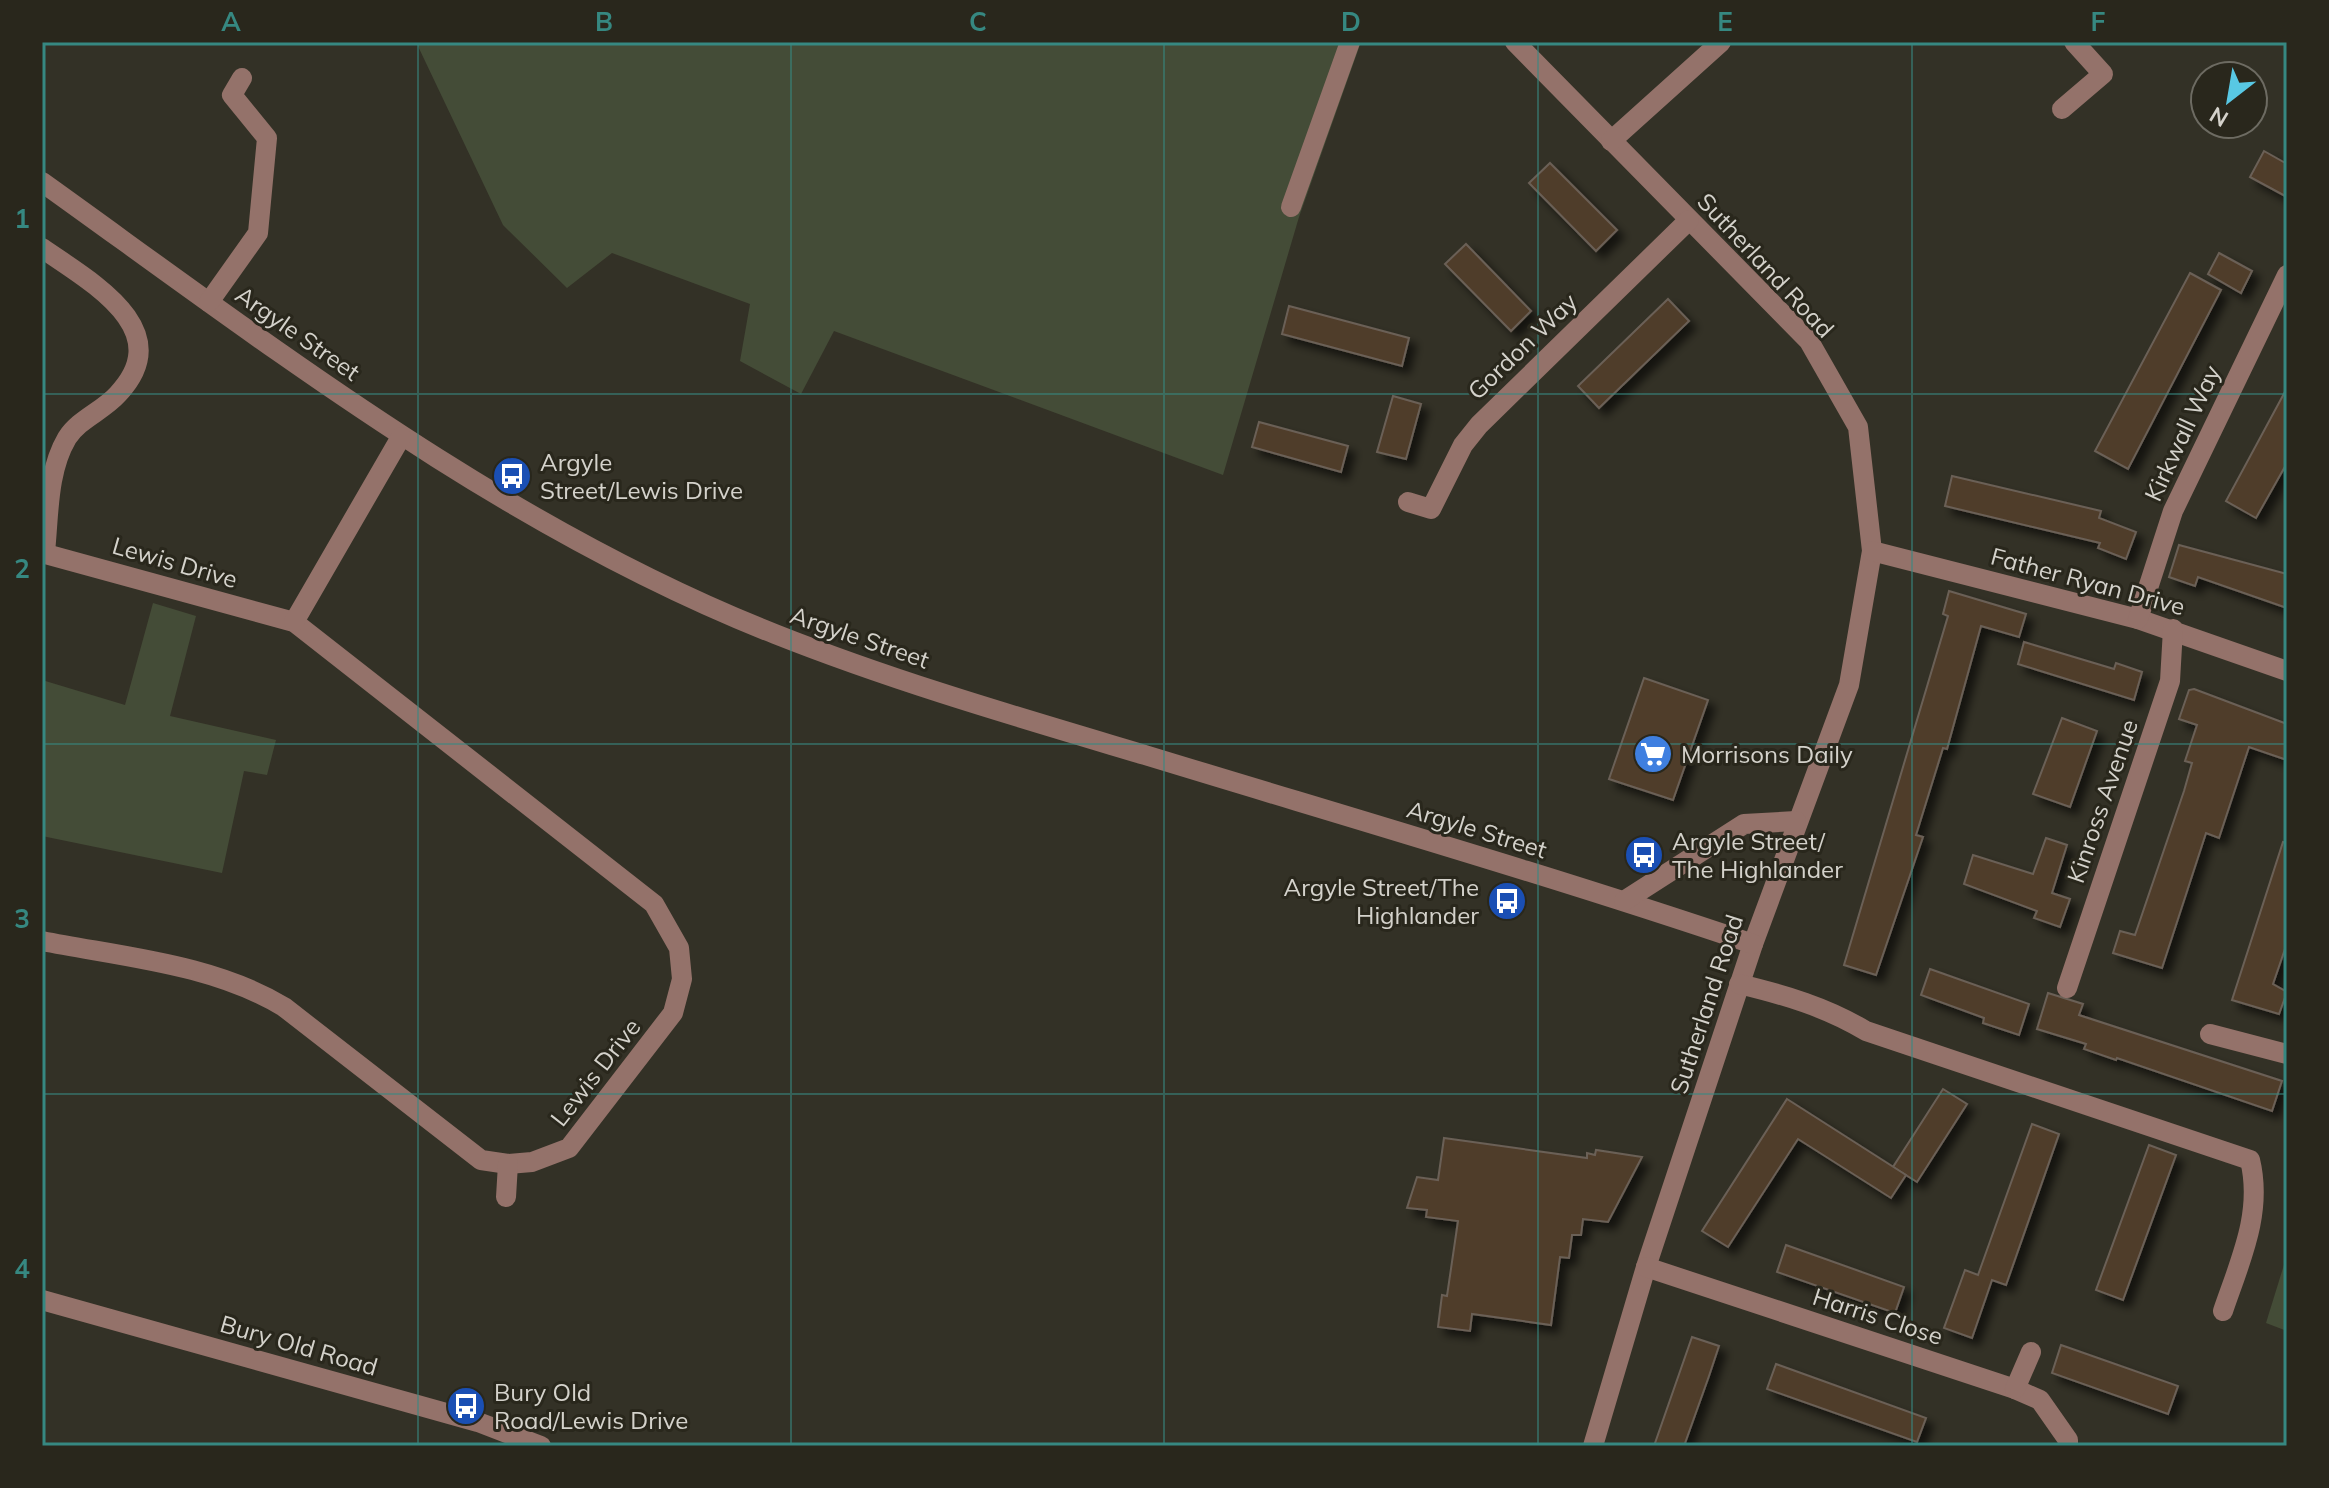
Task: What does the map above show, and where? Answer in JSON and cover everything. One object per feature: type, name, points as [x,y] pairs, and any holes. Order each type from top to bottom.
[{"type":"street","points":[[1291,207],[1350,42]]},
{"type":"street","name":"Sutherland Road","points":[[1515,42],[1809,341],[1858,427],[1872,551],[1849,685],[1796,821],[1739,984],[1646,1267],[1593,1446]]},
{"type":"street","points":[[1611,141],[1721,42]]},
{"type":"street","points":[[2062,109],[2103,74],[2074,42]]},
{"type":"street","points":[[209,302],[258,233],[267,138],[232,95],[242,78]]},
{"type":"street","name":"Argyle Street","points":[[42,182],[401,437],[550,525],[670,587],[774,634],[940,692],[1624,901],[1753,944]]},
{"type":"street","name":"Gordon Way","points":[[1408,502],[1431,509],[1463,445],[1479,425],[1689,220]]},
{"type":"street","points":[[42,248],[105,293],[131,318],[138,358],[134,375],[116,396],[77,426],[67,439],[55,466],[44,552]]},
{"type":"street","name":"Kirkwall Way","points":[[2138,619],[2173,511],[2287,275]]},
{"type":"street","points":[[294,622],[401,437]]},
{"type":"street","name":"Father Ryan Drive","points":[[1872,551],[2173,629],[2287,671]]},
{"type":"street","name":"Lewis Drive","points":[[42,941],[225,978],[255,990],[284,1007],[457,1145],[481,1160],[508,1164],[532,1162],[569,1148],[641,1059],[673,1013],[682,979],[679,948],[654,904],[294,622],[44,552]]},
{"type":"street","name":"Kinross Avenue","points":[[2067,988],[2170,681],[2173,629]]},
{"type":"street","points":[[1624,901],[1744,824],[1796,821]]},
{"type":"street","points":[[1739,984],[1794,997],[1837,1014],[1866,1031],[2250,1160],[2256,1187],[2252,1224],[2223,1311]]},
{"type":"street","points":[[2210,1034],[2287,1054]]},
{"type":"street","points":[[506,1197],[508,1164]]},
{"type":"street","name":"Harris Close","points":[[1646,1267],[2015,1389],[2040,1400],[2068,1440],[2068,1446]]},
{"type":"street","name":"Bury Old Road","points":[[42,1300],[478,1422],[541,1446]]},
{"type":"street","points":[[2015,1389],[2031,1352]]},
{"type":"green space","points":[[416,42],[1361,42],[1299,217],[1223,475],[834,331],[801,394],[740,361],[750,304],[612,253],[567,288],[503,225]]},
{"type":"green space","points":[[153,603],[196,616],[170,716],[276,740],[267,775],[244,771],[222,873],[42,836],[42,680],[125,705]]},
{"type":"green space","points":[[2287,1255],[2287,1331],[2266,1323]]},
{"type":"building","points":[[2264,151],[2287,164],[2287,197],[2250,177]]},
{"type":"building","points":[[1550,163],[1617,230],[1596,251],[1529,183]]},
{"type":"building","points":[[1466,244],[1531,311],[1511,331],[1445,264]]},
{"type":"building","points":[[2219,253],[2252,271],[2241,293],[2208,274]]},
{"type":"building","points":[[2190,273],[2221,290],[2128,469],[2095,451]]},
{"type":"building","points":[[1668,299],[1689,321],[1599,408],[1578,386]]},
{"type":"building","points":[[1289,306],[1409,338],[1402,366],[1282,334]]},
{"type":"building","points":[[2287,388],[2287,463],[2256,518],[2226,501]]},
{"type":"building","points":[[1393,396],[1421,404],[1406,459],[1377,452]]},
{"type":"building","points":[[1259,422],[1348,446],[1341,472],[1252,447]]},
{"type":"building","points":[[1952,476],[2101,511],[2099,518],[2136,532],[2126,559],[2098,548],[2100,543],[1945,506]]},
{"type":"building","points":[[2179,545],[2287,574],[2287,608],[2198,577],[2195,586],[2169,577]]},
{"type":"building","points":[[1949,591],[2026,614],[2019,637],[1981,626],[1947,749],[1943,748],[1916,835],[1923,837],[1876,975],[1844,965],[1948,616],[1943,614]]},
{"type":"building","points":[[2024,642],[2114,669],[2116,663],[2142,672],[2134,700],[2018,664]]},
{"type":"building","name":"Morrisons Daily","points":[[1644,678],[1708,700],[1673,800],[1609,779]]},
{"type":"building","points":[[2194,689],[2287,724],[2287,760],[2249,747],[2219,838],[2206,833],[2162,968],[2113,953],[2120,931],[2135,935],[2184,791],[2192,763],[2185,761],[2197,725],[2179,719],[2189,690]]},
{"type":"building","points":[[2062,718],[2097,731],[2070,807],[2033,794]]},
{"type":"building","points":[[2046,838],[2067,845],[2052,893],[2070,899],[2060,927],[2034,918],[2037,911],[1964,884],[1973,855],[2033,874]]},
{"type":"building","points":[[2283,842],[2287,843],[2287,943],[2273,984],[2287,992],[2279,1014],[2232,1000]]},
{"type":"building","points":[[1930,969],[2029,1004],[2019,1035],[1983,1023],[1984,1018],[1921,995]]},
{"type":"building","points":[[2048,993],[2083,1004],[2079,1015],[2282,1081],[2272,1111],[2084,1049],[2086,1044],[2037,1029]]},
{"type":"building","points":[[1943,1089],[1967,1104],[1917,1182],[1893,1167]]},
{"type":"building","points":[[1787,1099],[1906,1175],[1891,1198],[1798,1139],[1728,1247],[1702,1231]]},
{"type":"building","points":[[2032,1124],[2059,1134],[2006,1285],[1992,1280],[1972,1338],[1944,1328],[1965,1270],[1978,1275]]},
{"type":"building","points":[[1444,1138],[1587,1158],[1587,1153],[1595,1155],[1596,1150],[1642,1157],[1608,1222],[1583,1219],[1581,1235],[1572,1235],[1569,1258],[1560,1257],[1551,1325],[1472,1314],[1470,1331],[1438,1327],[1442,1295],[1447,1296],[1458,1221],[1426,1217],[1427,1210],[1407,1208],[1417,1177],[1438,1180]]},
{"type":"building","points":[[2149,1145],[2176,1155],[2123,1300],[2096,1290]]},
{"type":"building","points":[[1786,1245],[1904,1287],[1895,1313],[1777,1272]]},
{"type":"building","points":[[1692,1337],[1719,1346],[1709,1376],[1684,1446],[1654,1446]]},
{"type":"building","points":[[2061,1345],[2178,1386],[2168,1414],[2052,1373]]},
{"type":"building","points":[[1776,1364],[1926,1418],[1917,1442],[1767,1389]]},
{"type":"place","name":"Argyle Street/Lewis Drive","points":[[512,476]]},
{"type":"place","name":"Morrisons Daily","points":[[1653,754]]},
{"type":"place","name":"Argyle Street/ The Highlander","points":[[1644,855]]},
{"type":"place","name":"Argyle Street/The Highlander","points":[[1507,901]]},
{"type":"place","name":"Bury Old Road/Lewis Drive","points":[[466,1406]]}]
